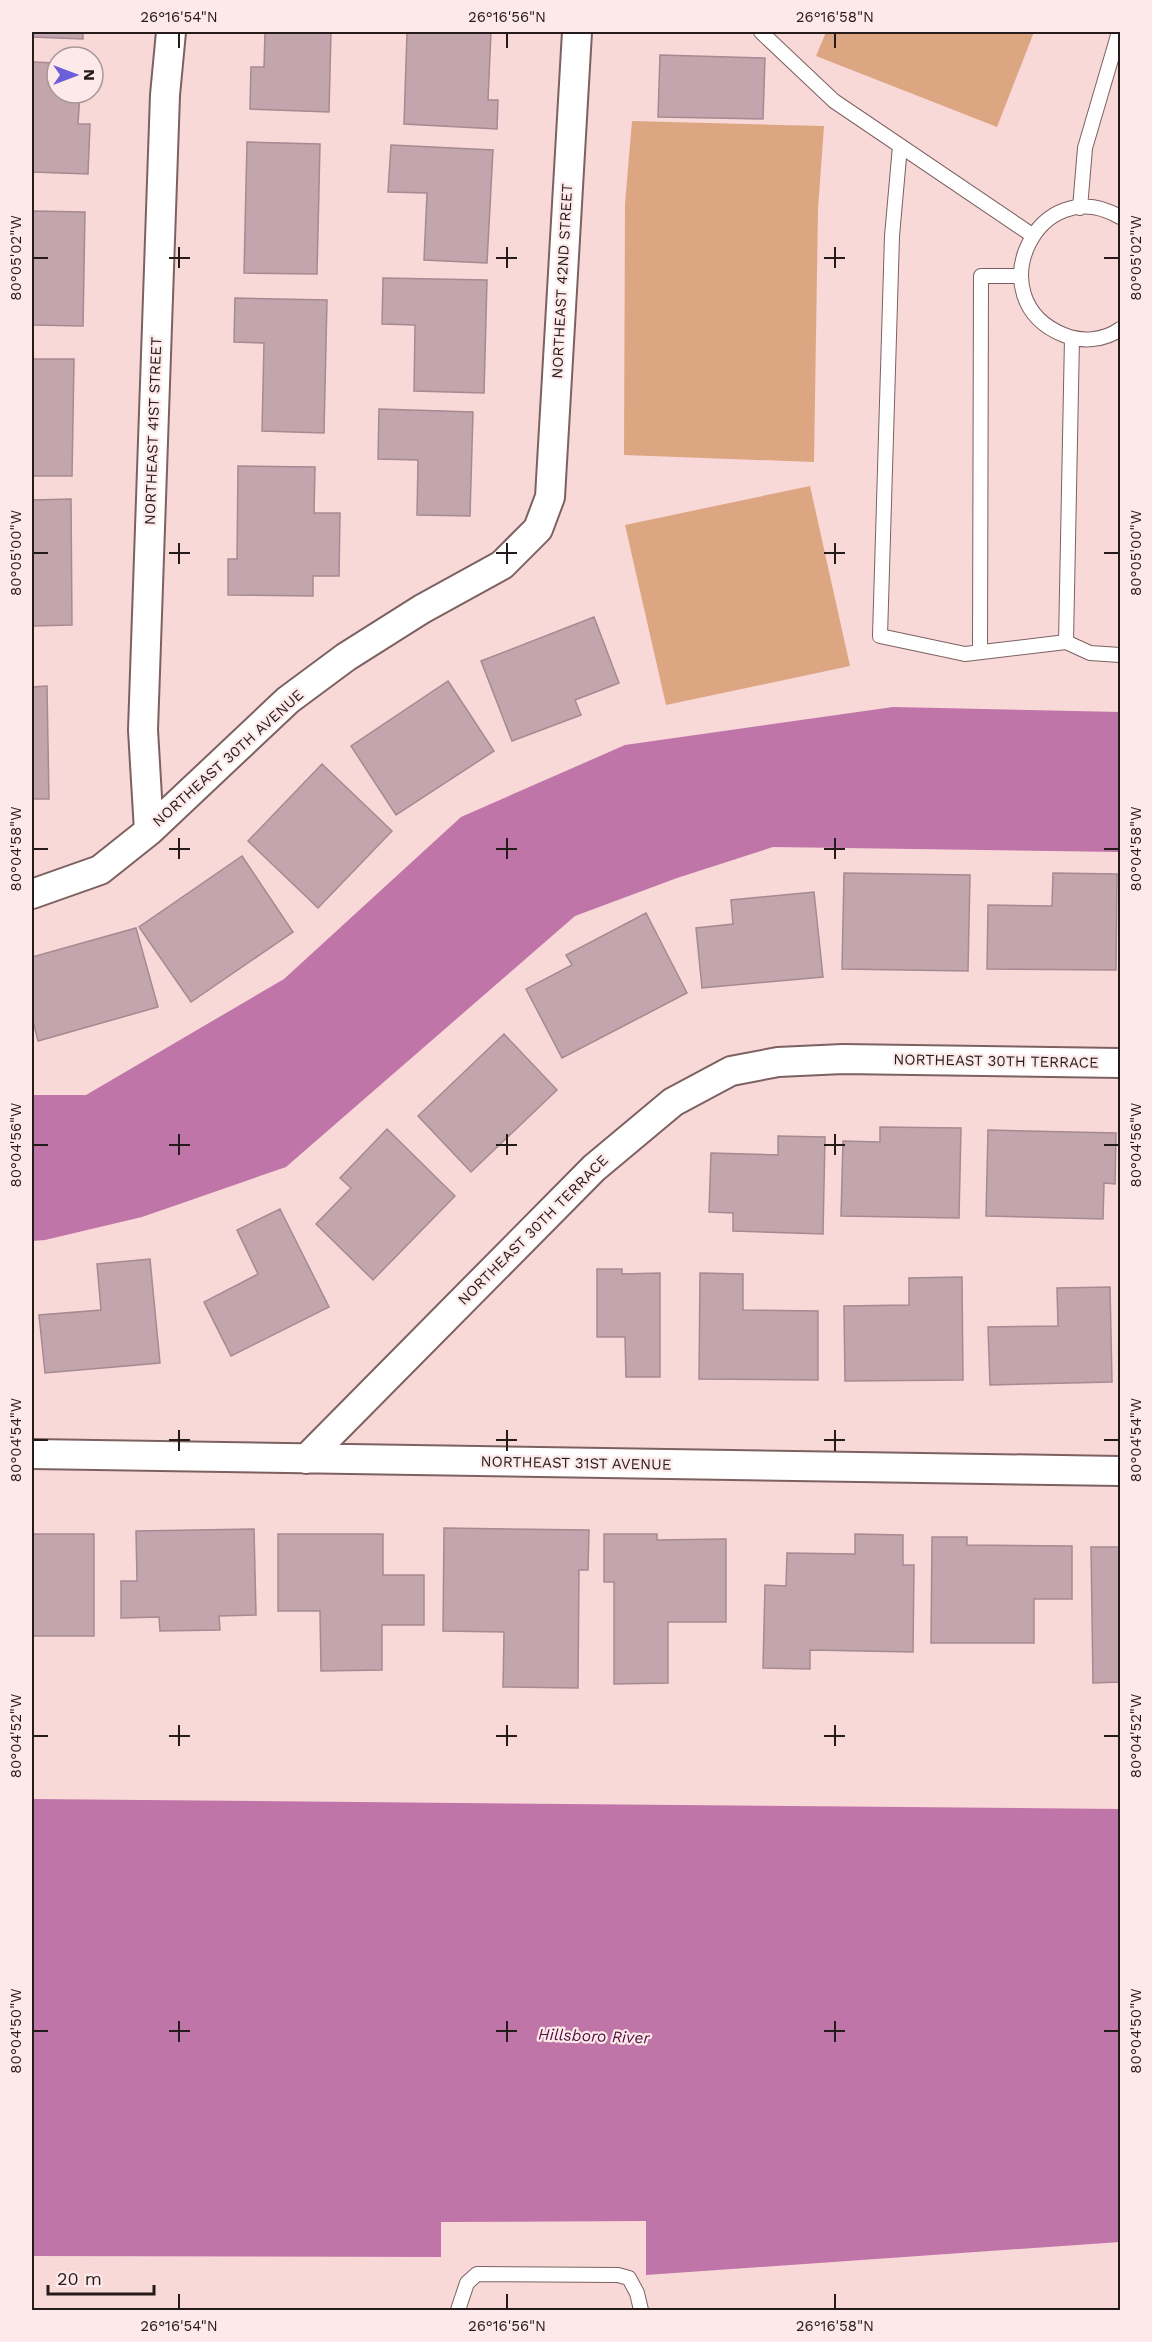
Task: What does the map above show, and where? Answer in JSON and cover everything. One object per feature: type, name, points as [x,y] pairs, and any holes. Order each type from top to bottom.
[{"type":"street","name":"NORTHEAST 41ST STREET","points":[[149,831],[143,730],[165,95],[171,32]]},
{"type":"street","name":"NORTHEAST 42ND STREET","points":[[537,529],[550,497],[577,32]]},
{"type":"street","name":"NORTHEAST 30TH AVENUE","points":[[32,894],[100,870],[149,831],[288,700],[346,657],[422,609],[501,565],[537,529]]},
{"type":"street","name":"NORTHEAST 30TH TERRACE","points":[[306,1459],[594,1168],[673,1102],[731,1071],[778,1062],[843,1059],[1120,1063]]},
{"type":"street","name":"NORTHEAST 31ST AVENUE","points":[[32,1454],[1120,1471]]},
{"type":"lane","points":[[761,32],[834,101],[1032,235]]},
{"type":"lane","points":[[1080,208],[1085,148],[1119,32]]},
{"type":"lane","points":[[900,146],[892,236],[880,636],[965,654],[1066,642],[1090,652],[1120,656]]},
{"type":"lane","points":[[1120,217],[1110,211],[1080,208],[1067,209],[1047,219],[1032,235],[1023,255],[1020,276],[1025,297],[1036,316],[1052,330],[1072,338],[1094,339],[1120,329]]},
{"type":"lane","points":[[980,652],[981,276],[1020,276]]},
{"type":"lane","points":[[1066,642],[1072,338]]},
{"type":"lane","points":[[458,2310],[467,2283],[477,2274],[518,2274],[618,2275],[629,2278],[637,2293],[641,2310]]},
{"type":"shaded area","points":[[826,32],[1034,32],[997,127],[816,56]]},
{"type":"shaded area","points":[[632,121],[824,126],[818,209],[814,462],[624,455],[625,204]]},
{"type":"shaded area","points":[[810,486],[850,666],[666,705],[625,525]]},
{"type":"water","points":[[893,707],[1120,712],[1120,852],[773,847],[677,878],[575,916],[286,1167],[142,1217],[32,1241],[32,1095],[86,1095],[284,979],[461,817],[625,745]]},
{"type":"water","name":"Hillsboro River","points":[[32,1799],[1120,1809],[1120,2242],[646,2275],[646,2221],[441,2222],[441,2257],[32,2256]]},
{"type":"building","points":[[32,32],[83,32],[83,39],[32,37]]},
{"type":"building","points":[[265,32],[331,32],[329,112],[250,109],[251,67],[264,67]]},
{"type":"building","points":[[407,32],[491,32],[488,100],[498,100],[497,129],[404,124]]},
{"type":"building","points":[[660,55],[765,58],[763,119],[658,117]]},
{"type":"building","points":[[32,62],[45,63],[45,105],[79,105],[78,124],[90,124],[88,174],[32,172]]},
{"type":"building","points":[[247,142],[320,144],[317,274],[244,273]]},
{"type":"building","points":[[391,145],[493,150],[487,263],[424,260],[427,193],[388,192]]},
{"type":"building","points":[[32,211],[85,212],[83,326],[32,325]]},
{"type":"building","points":[[383,278],[487,280],[484,393],[414,391],[415,325],[382,324]]},
{"type":"building","points":[[235,298],[327,300],[324,433],[262,431],[264,343],[234,342]]},
{"type":"building","points":[[32,359],[74,359],[72,476],[32,476]]},
{"type":"building","points":[[379,409],[473,412],[470,516],[417,515],[418,460],[378,459]]},
{"type":"building","points":[[238,466],[315,467],[314,513],[340,513],[339,576],[313,576],[313,596],[228,595],[228,559],[237,559]]},
{"type":"building","points":[[71,499],[72,625],[32,626],[32,500]]},
{"type":"building","points":[[594,617],[619,683],[575,700],[581,715],[512,741],[481,661]]},
{"type":"building","points":[[448,681],[494,751],[396,815],[351,746]]},
{"type":"building","points":[[47,686],[49,799],[32,799],[32,687]]},
{"type":"building","points":[[322,764],[392,831],[318,908],[248,841]]},
{"type":"building","points":[[242,856],[293,932],[191,1002],[139,927]]},
{"type":"building","points":[[844,873],[970,875],[968,971],[842,969]]},
{"type":"building","points":[[1053,873],[1117,874],[1116,970],[987,969],[988,905],[1052,906]]},
{"type":"building","points":[[814,892],[823,977],[702,988],[696,928],[733,924],[731,900]]},
{"type":"building","points":[[646,913],[687,993],[562,1058],[526,989],[572,965],[566,955]]},
{"type":"building","points":[[136,928],[158,1007],[38,1041],[32,1017],[32,957]]},
{"type":"building","points":[[504,1034],[557,1090],[471,1172],[418,1116]]},
{"type":"building","points":[[880,1127],[961,1128],[959,1218],[841,1216],[843,1141],[880,1142]]},
{"type":"building","points":[[387,1129],[455,1196],[373,1280],[316,1224],[351,1188],[340,1178]]},
{"type":"building","points":[[988,1130],[1116,1133],[1115,1184],[1104,1183],[1103,1219],[986,1216]]},
{"type":"building","points":[[778,1136],[825,1137],[823,1234],[733,1231],[733,1213],[709,1212],[711,1153],[778,1155]]},
{"type":"building","points":[[280,1209],[329,1307],[231,1356],[204,1302],[258,1274],[237,1230]]},
{"type":"building","points":[[150,1259],[160,1363],[45,1373],[39,1315],[101,1310],[97,1264]]},
{"type":"building","points":[[597,1269],[622,1269],[622,1274],[660,1273],[660,1377],[626,1377],[625,1337],[597,1337]]},
{"type":"building","points":[[700,1273],[743,1274],[743,1310],[818,1311],[818,1380],[699,1379]]},
{"type":"building","points":[[962,1277],[963,1380],[845,1381],[844,1306],[909,1305],[909,1278]]},
{"type":"building","points":[[1110,1287],[1112,1382],[990,1385],[988,1327],[1058,1326],[1057,1288]]},
{"type":"building","points":[[444,1528],[589,1530],[588,1570],[579,1570],[578,1688],[503,1687],[504,1632],[443,1631]]},
{"type":"building","points":[[254,1529],[256,1615],[219,1616],[220,1630],[160,1631],[159,1617],[121,1618],[121,1581],[137,1581],[136,1531]]},
{"type":"building","points":[[32,1534],[94,1534],[94,1636],[32,1636]]},
{"type":"building","points":[[278,1534],[383,1534],[383,1575],[424,1575],[424,1625],[382,1625],[382,1670],[321,1671],[320,1611],[278,1611]]},
{"type":"building","points":[[604,1534],[657,1534],[657,1540],[726,1539],[726,1622],[668,1622],[668,1683],[614,1684],[614,1582],[604,1582]]},
{"type":"building","points":[[855,1534],[903,1535],[903,1565],[914,1565],[913,1652],[810,1650],[810,1669],[763,1668],[765,1585],[786,1586],[787,1553],[855,1554]]},
{"type":"building","points":[[932,1537],[967,1537],[967,1545],[1072,1546],[1072,1599],[1034,1599],[1034,1643],[931,1643]]},
{"type":"building","points":[[1091,1547],[1120,1547],[1120,1682],[1093,1683]]}]
